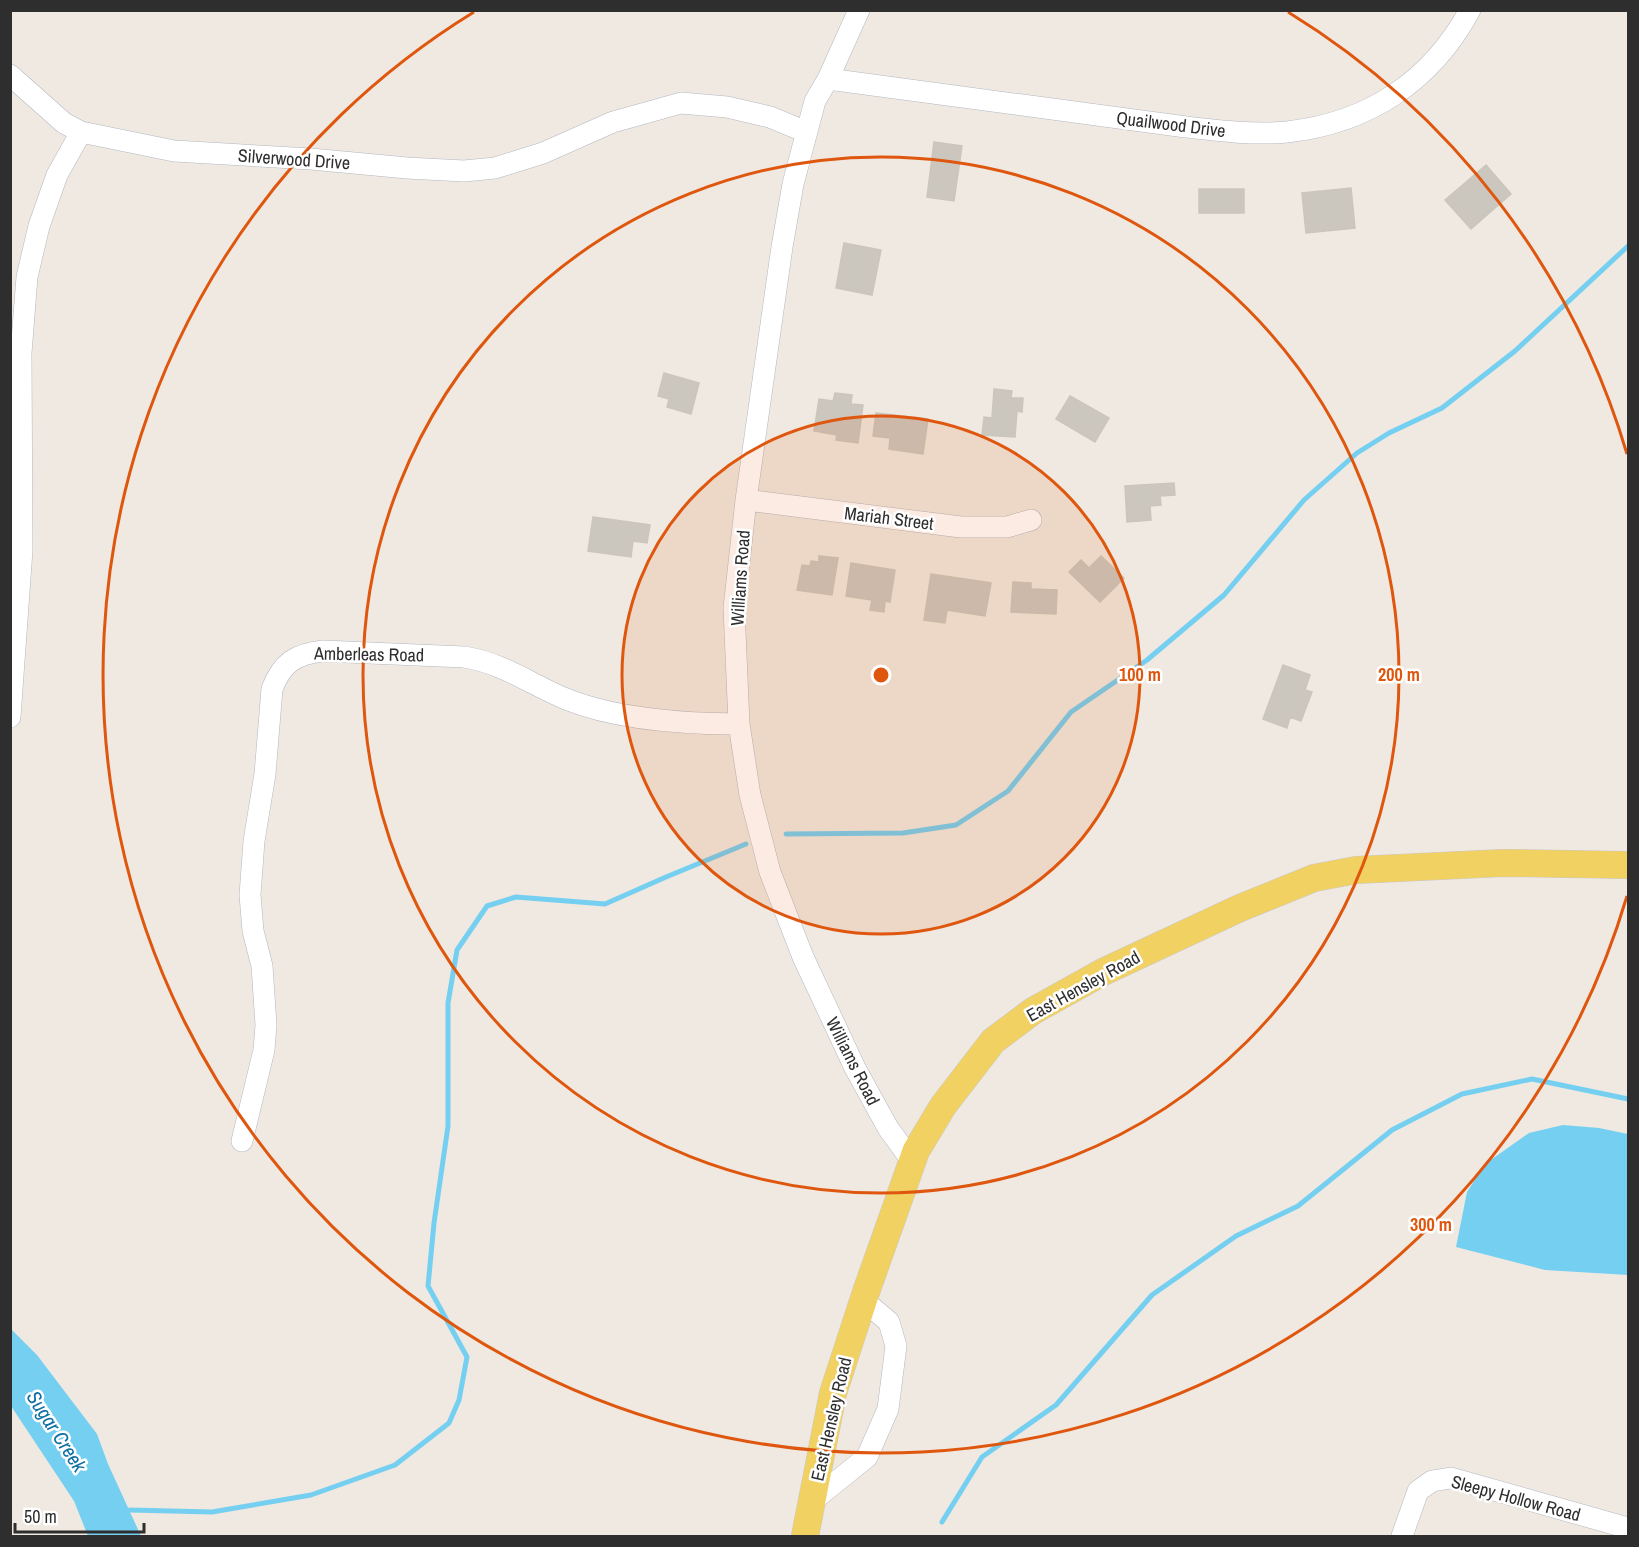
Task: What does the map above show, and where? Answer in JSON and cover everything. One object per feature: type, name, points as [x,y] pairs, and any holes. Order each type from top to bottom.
[{"type":"main road","name":"East Hensley Road","points":[[805,1536],[833,1394],[912,1161],[943,1106],[993,1041],[1033,1011],[1103,972],[1240,908],[1314,878],[1356,870],[1503,863],[1629,865]]},
{"type":"street","name":"Williams Road","points":[[859,10],[828,79],[815,101],[794,184],[782,247],[746,500],[734,608],[739,724],[750,795],[770,872],[803,957],[855,1068],[888,1128],[912,1161]]},
{"type":"street","name":"Quailwood Drive","points":[[828,79],[1186,127],[1240,133],[1286,132],[1351,117],[1392,98],[1431,65],[1457,35],[1470,10]]},
{"type":"street","name":"Silverwood Drive","points":[[10,75],[63,123],[81,132],[174,151],[311,159],[407,168],[464,171],[495,168],[543,153],[613,122],[681,103],[728,108],[770,117],[806,132]]},
{"type":"street","points":[[10,717],[21,353],[27,277],[39,226],[57,175],[81,132]]},
{"type":"street","name":"Mariah Street","points":[[746,500],[961,527],[1007,527],[1031,520]]},
{"type":"street","name":"Amberleas Road","points":[[242,1142],[264,1050],[266,1025],[262,966],[250,918],[254,841],[265,774],[272,689],[277,676],[291,660],[306,653],[323,651],[481,659],[504,667],[555,694],[587,706],[647,717],[706,724],[739,724]]},
{"type":"street","points":[[812,1502],[867,1457],[888,1409],[896,1346],[889,1322],[863,1300]]},
{"type":"street","name":"Sleepy Hollow Road","points":[[1402,1536],[1418,1491],[1432,1481],[1451,1478],[1629,1528]]},
{"type":"water","points":[[1563,1125],[1599,1128],[1628,1134],[1628,1275],[1545,1270],[1456,1247],[1467,1192],[1485,1164],[1529,1133]]},
{"type":"water","name":"Sugar Creek","points":[[10,1328],[37,1355],[97,1434],[141,1536],[88,1536],[74,1501],[11,1406]]},
{"type":"building","points":[[934,142],[962,146],[954,201],[927,197]]},
{"type":"building","points":[[1486,165],[1511,194],[1471,229],[1445,200]]},
{"type":"building","points":[[1351,188],[1355,228],[1306,233],[1302,193]]},
{"type":"building","points":[[1199,189],[1244,189],[1244,213],[1199,213]]},
{"type":"building","points":[[844,243],[881,250],[872,295],[836,288]]},
{"type":"building","points":[[664,373],[699,383],[691,414],[667,407],[669,399],[658,396]]},
{"type":"building","points":[[994,389],[1012,391],[1011,398],[1023,398],[1022,412],[1017,411],[1015,437],[982,435],[984,417],[992,418]]},
{"type":"building","points":[[835,393],[852,395],[851,404],[863,405],[858,443],[836,440],[837,435],[814,431],[819,399],[833,401]]},
{"type":"building","points":[[1070,396],[1109,418],[1095,442],[1056,419]]},
{"type":"building","points":[[876,413],[928,419],[923,454],[889,449],[890,438],[873,436]]},
{"type":"building","points":[[1174,483],[1175,495],[1160,496],[1161,505],[1150,506],[1151,520],[1127,522],[1125,486]]},
{"type":"building","points":[[593,517],[650,525],[647,543],[633,541],[631,557],[588,551]]},
{"type":"building","points":[[819,556],[838,558],[832,595],[797,590],[802,565],[810,566],[811,561],[819,562]]},
{"type":"building","points":[[1101,556],[1124,578],[1100,602],[1069,572],[1081,560],[1089,568]]},
{"type":"building","points":[[851,563],[895,570],[890,602],[885,601],[884,612],[870,610],[872,600],[846,596]]},
{"type":"building","points":[[931,574],[991,583],[985,616],[947,610],[945,623],[924,620]]},
{"type":"building","points":[[1013,582],[1031,583],[1031,589],[1057,590],[1056,614],[1011,612]]},
{"type":"building","points":[[1283,665],[1310,675],[1305,690],[1312,692],[1301,721],[1290,717],[1287,728],[1263,719]]},
{"type":"waterway","points":[[786,834],[903,833],[956,825],[1008,791],[1071,712],[1147,660],[1224,595],[1304,500],[1357,453],[1389,433],[1442,408],[1515,351],[1628,246]]},
{"type":"waterway","points":[[130,1510],[212,1512],[311,1495],[395,1465],[449,1423],[459,1400],[467,1357],[428,1286],[434,1223],[448,1126],[448,1003],[457,950],[487,906],[516,897],[605,904],[746,844]]},
{"type":"waterway","points":[[942,1522],[982,1457],[1056,1405],[1152,1295],[1236,1236],[1298,1206],[1392,1130],[1462,1094],[1532,1079],[1628,1099]]}]
